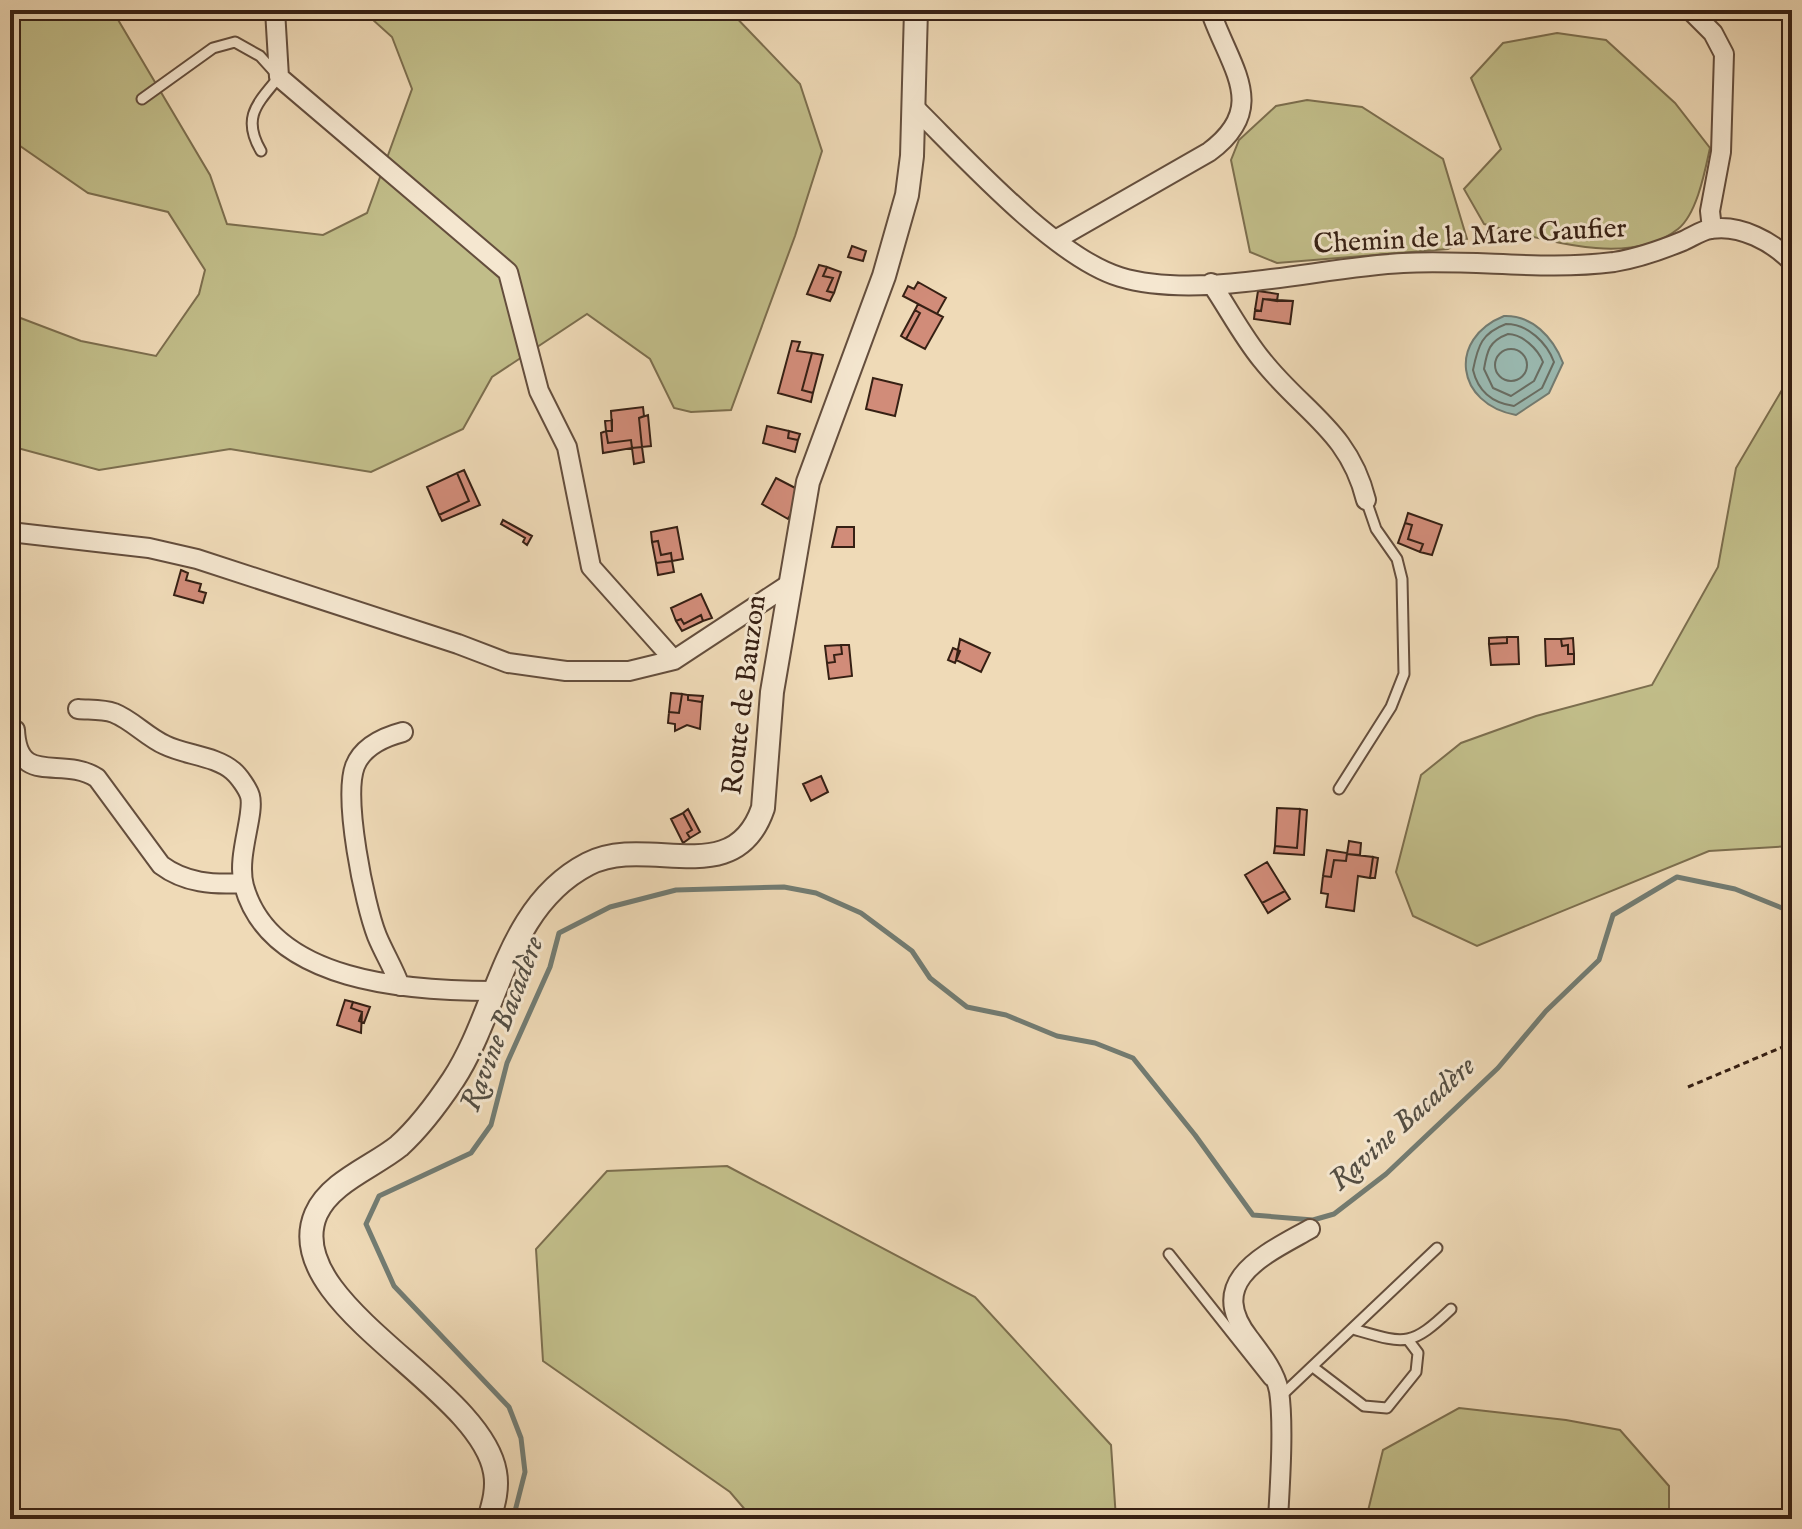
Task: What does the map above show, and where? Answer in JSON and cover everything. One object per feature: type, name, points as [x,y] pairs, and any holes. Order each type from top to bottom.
[{"type":"street","points":[[275,10],[279,77],[508,272],[539,391],[567,447],[591,567],[674,660]]},
{"type":"street","name":"Route de Bauzon","points":[[489,1519],[496,1498],[495,1470],[488,1452],[462,1415],[332,1292],[313,1249],[315,1216],[329,1195],[398,1146],[433,1109],[463,1063],[507,958],[537,908],[571,874],[613,854],[720,855],[747,839],[763,808],[766,738],[788,585],[808,482],[898,233],[912,156],[916,10]]},
{"type":"street","points":[[1690,10],[1713,33],[1724,54],[1721,152],[1710,211],[1712,229],[1747,232],[1782,251],[1792,262]]},
{"type":"street","points":[[1057,239],[1209,152],[1239,120],[1244,103],[1213,18]]},
{"type":"street","name":"Chemin de la Mare Gaufier","points":[[912,105],[1004,195],[1084,261],[1119,277],[1157,284],[1211,283],[1403,263],[1615,262],[1651,254],[1712,229]]},
{"type":"street","points":[[1211,283],[1260,358],[1343,443],[1359,473],[1366,500]]},
{"type":"street","points":[[10,532],[149,548],[197,559],[508,663],[566,671],[629,671],[674,660],[788,585]]},
{"type":"street","points":[[78,709],[111,712],[168,747],[232,770],[249,793],[251,806],[242,841],[243,883],[258,921],[283,945],[336,971],[400,986],[494,991]]},
{"type":"street","points":[[15,730],[16,748],[21,759],[35,766],[86,770],[97,778],[161,865],[175,876],[218,885],[243,883]]},
{"type":"street","points":[[400,986],[368,904],[352,809],[352,784],[355,766],[365,751],[382,737],[403,732]]},
{"type":"street","points":[[1278,1519],[1279,1395],[1266,1361],[1233,1314],[1232,1295],[1255,1261],[1310,1229]]},
{"type":"lane","points":[[142,99],[213,48],[235,42],[260,56],[279,77],[253,109],[252,136],[261,151]]},
{"type":"lane","points":[[1339,789],[1391,707],[1404,674],[1402,579],[1397,559],[1376,529],[1366,500]]},
{"type":"lane","points":[[1169,1254],[1279,1395],[1313,1367],[1437,1248]]},
{"type":"lane","points":[[1353,1329],[1409,1341],[1424,1334],[1451,1309]]},
{"type":"lane","points":[[1313,1367],[1364,1406],[1387,1408],[1416,1372],[1418,1353],[1409,1341]]},
{"type":"path","points":[[1688,1087],[1792,1043]]},
{"type":"shaded area","points":[[10,10],[109,10],[114,13],[210,175],[227,224],[323,235],[367,213],[412,89],[392,37],[362,10],[729,10],[800,84],[822,151],[795,236],[731,410],[691,412],[674,408],[650,359],[587,314],[492,377],[463,429],[371,472],[230,449],[99,470],[10,446],[10,314],[81,341],[156,356],[199,294],[205,270],[168,212],[88,193],[10,139]]},
{"type":"shaded area","points":[[1557,33],[1606,40],[1675,103],[1710,148],[1699,192],[1685,222],[1657,241],[1634,247],[1583,247],[1484,224],[1464,189],[1501,149],[1471,78],[1503,43]]},
{"type":"shaded area","points":[[1307,100],[1362,107],[1443,159],[1467,239],[1448,249],[1277,263],[1250,252],[1231,160],[1239,140],[1276,106]]},
{"type":"shaded area","points":[[1792,373],[1792,846],[1709,851],[1477,946],[1413,916],[1396,872],[1421,775],[1461,743],[1536,716],[1652,685],[1718,567],[1736,468]]},
{"type":"shaded area","points":[[727,1166],[975,1297],[1111,1445],[1116,1519],[753,1519],[730,1492],[543,1361],[536,1249],[607,1171]]},
{"type":"shaded area","points":[[1459,1408],[1566,1420],[1620,1430],[1669,1486],[1669,1519],[1366,1519],[1383,1450]]},
{"type":"water","points":[[1504,316],[1524,319],[1540,329],[1554,345],[1563,363],[1549,393],[1516,415],[1496,409],[1481,398],[1471,385],[1466,370],[1467,355],[1473,340],[1486,326]]},
{"type":"building","points":[[852,246],[866,251],[863,261],[848,257]]},
{"type":"building","points":[[819,265],[827,267],[823,276],[833,278],[827,291],[834,293],[830,301],[807,294]]},
{"type":"building","points":[[827,267],[841,272],[834,293],[827,291],[833,278],[823,276]]},
{"type":"building","points":[[918,282],[946,298],[937,314],[903,296],[908,286],[914,289]]},
{"type":"building","points":[[1258,291],[1278,294],[1277,301],[1263,299],[1261,311],[1255,310]]},
{"type":"building","points":[[1263,299],[1293,301],[1290,324],[1254,319],[1255,310],[1261,311]]},
{"type":"building","points":[[918,304],[943,317],[925,349],[906,339],[920,313],[915,310]]},
{"type":"building","points":[[915,310],[920,313],[906,339],[901,336]]},
{"type":"building","points":[[792,341],[800,342],[797,351],[812,353],[802,390],[813,393],[811,402],[778,393]]},
{"type":"building","points":[[812,353],[823,355],[813,393],[802,390]]},
{"type":"building","points":[[873,378],[902,385],[895,416],[866,409]]},
{"type":"building","points":[[643,407],[644,416],[639,418],[642,447],[632,448],[631,440],[608,443],[606,431],[612,431],[611,411]]},
{"type":"building","points":[[648,415],[651,446],[642,447],[639,418]]},
{"type":"building","points":[[612,420],[612,431],[606,431],[605,421]]},
{"type":"building","points":[[767,426],[789,431],[788,438],[798,440],[795,452],[763,443]]},
{"type":"building","points":[[606,431],[608,443],[631,440],[632,448],[603,453],[601,433]]},
{"type":"building","points":[[789,431],[800,434],[798,440],[788,438]]},
{"type":"building","points":[[642,447],[644,462],[634,464],[632,448]]},
{"type":"building","points":[[464,470],[480,505],[442,521],[439,515],[469,501],[457,473]]},
{"type":"building","points":[[457,473],[469,501],[439,515],[427,487]]},
{"type":"building","points":[[776,478],[803,492],[788,519],[762,504]]},
{"type":"building","points":[[1408,513],[1442,525],[1432,555],[1420,552],[1423,544],[1408,539],[1412,525],[1405,523]]},
{"type":"building","points":[[503,520],[532,536],[527,545],[523,542],[525,538],[501,524]]},
{"type":"building","points":[[1405,523],[1412,525],[1408,539],[1423,544],[1420,552],[1398,543]]},
{"type":"building","points":[[677,527],[683,559],[672,561],[671,553],[661,555],[658,541],[652,542],[651,532]]},
{"type":"building","points":[[837,527],[854,527],[854,547],[832,547]]},
{"type":"building","points":[[658,541],[661,555],[671,553],[672,561],[656,563],[652,542]]},
{"type":"building","points":[[672,561],[674,572],[658,575],[656,563]]},
{"type":"building","points":[[181,570],[188,573],[186,580],[201,584],[199,591],[206,593],[203,603],[174,595]]},
{"type":"building","points":[[701,594],[712,618],[703,621],[701,615],[684,624],[681,619],[676,621],[671,608]]},
{"type":"building","points":[[701,615],[703,621],[682,631],[676,621],[681,619],[684,624]]},
{"type":"building","points":[[1507,637],[1518,637],[1519,664],[1491,665],[1489,644],[1507,643]]},
{"type":"building","points":[[1507,637],[1507,643],[1489,644],[1489,638]]},
{"type":"building","points":[[1573,638],[1574,654],[1568,654],[1568,645],[1562,646],[1561,639]]},
{"type":"building","points":[[960,639],[990,653],[981,672],[956,660]]},
{"type":"building","points":[[1545,639],[1561,639],[1562,646],[1568,645],[1568,654],[1574,654],[1574,664],[1546,666]]},
{"type":"building","points":[[841,645],[849,645],[852,676],[829,679],[827,663],[835,662],[834,655],[842,654]]},
{"type":"building","points":[[841,645],[842,654],[834,655],[835,662],[827,663],[825,646]]},
{"type":"building","points":[[953,648],[960,651],[955,663],[948,660]]},
{"type":"building","points":[[671,693],[682,694],[679,713],[669,712]]},
{"type":"building","points":[[682,694],[688,695],[688,700],[702,702],[700,729],[687,725],[675,731],[675,724],[668,723],[669,712],[679,713]]},
{"type":"building","points":[[688,695],[703,696],[702,702],[688,700]]},
{"type":"building","points":[[821,776],[828,792],[811,801],[803,784]]},
{"type":"building","points":[[1277,808],[1300,809],[1297,848],[1275,846]]},
{"type":"building","points":[[688,809],[700,832],[690,838],[687,833],[692,830],[683,813]]},
{"type":"building","points":[[1300,809],[1307,810],[1304,855],[1274,853],[1275,846],[1297,848]]},
{"type":"building","points":[[683,813],[692,830],[687,833],[690,838],[683,843],[671,819]]},
{"type":"building","points":[[1349,841],[1361,843],[1360,855],[1347,854]]},
{"type":"building","points":[[1327,850],[1347,853],[1346,861],[1334,860],[1331,877],[1323,876]]},
{"type":"building","points":[[1347,854],[1373,857],[1370,878],[1358,876],[1354,911],[1326,907],[1328,894],[1321,893],[1323,876],[1331,877],[1334,860],[1346,861]]},
{"type":"building","points":[[1373,857],[1378,858],[1375,878],[1370,878]]},
{"type":"building","points":[[1267,862],[1285,891],[1262,903],[1245,875]]},
{"type":"building","points":[[1285,891],[1290,899],[1268,913],[1262,903]]},
{"type":"building","points":[[345,1000],[353,1002],[351,1008],[362,1012],[361,1033],[337,1025]]},
{"type":"building","points":[[353,1002],[370,1007],[364,1023],[359,1021],[362,1012],[351,1008]]},
{"type":"waterway","name":"Ravine Bacadère","points":[[513,1519],[525,1472],[521,1438],[509,1407],[394,1286],[366,1224],[379,1196],[471,1153],[491,1125],[507,1063],[550,967],[559,933],[610,907],[676,890],[784,887],[816,893],[861,913],[912,951],[930,978],[967,1007],[1006,1015],[1057,1036],[1095,1043],[1133,1058],[1195,1135],[1253,1215],[1313,1220],[1334,1214],[1386,1174],[1498,1068],[1546,1011],[1599,960],[1613,915],[1677,877],[1735,889],[1792,912]]}]
